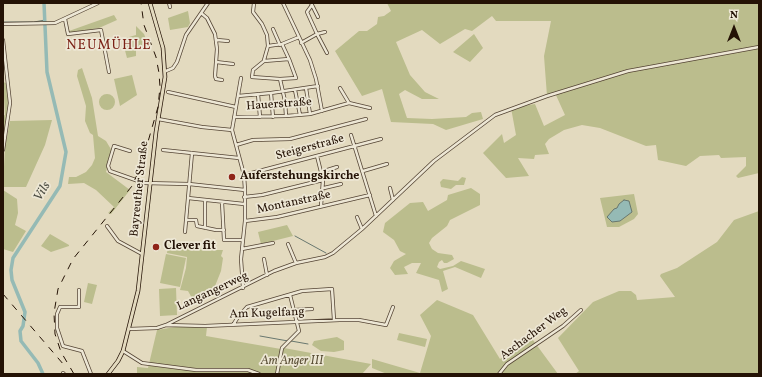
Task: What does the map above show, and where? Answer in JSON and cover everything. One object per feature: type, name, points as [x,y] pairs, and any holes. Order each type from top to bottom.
[{"type":"main road","name":"Bayreuther Straße","points":[[108,374],[123,352],[138,291],[158,119],[166,71],[163,48],[150,3]]},
{"type":"street","points":[[3,24],[51,23],[65,19],[98,3]]},
{"type":"street","points":[[169,3],[170,7]]},
{"type":"street","points":[[166,71],[172,68],[177,62],[186,35],[208,3]]},
{"type":"street","points":[[254,3],[253,12],[262,24],[268,46],[264,61]]},
{"type":"street","points":[[283,3],[310,60],[318,86],[322,111]]},
{"type":"street","points":[[311,4],[318,17]]},
{"type":"street","points":[[311,4],[307,12],[327,53]]},
{"type":"street","points":[[201,13],[207,18],[217,40],[216,79],[222,80]]},
{"type":"street","points":[[65,19],[68,34],[101,30],[109,72]]},
{"type":"street","points":[[273,29],[289,59],[296,78],[280,79],[252,77],[253,70],[264,61],[289,59]]},
{"type":"street","points":[[301,43],[317,34],[325,32]]},
{"type":"street","points":[[268,46],[281,44],[299,37]]},
{"type":"street","points":[[3,40],[10,102],[3,150]]},
{"type":"street","points":[[217,40],[228,41]]},
{"type":"street","name":"Langangerweg","points":[[166,325],[267,275],[296,263],[325,257],[333,253],[362,229],[453,146],[495,115],[574,87],[628,70],[759,47]]},
{"type":"street","points":[[216,62],[233,64]]},
{"type":"street","points":[[241,78],[232,130],[244,175],[245,221],[242,249],[243,288]]},
{"type":"street","points":[[280,79],[286,116]]},
{"type":"street","points":[[238,94],[272,94],[318,86]]},
{"type":"street","points":[[306,88],[310,114]]},
{"type":"street","points":[[340,88],[348,103]]},
{"type":"street","points":[[295,90],[300,115]]},
{"type":"street","points":[[168,92],[236,107]]},
{"type":"street","points":[[258,94],[260,117]]},
{"type":"street","points":[[272,94],[273,116]]},
{"type":"street","name":"Hauerstraße","points":[[234,117],[310,114],[348,103],[370,108]]},
{"type":"street","points":[[158,119],[232,130]]},
{"type":"street","points":[[236,145],[253,140],[290,139],[366,119]]},
{"type":"street","points":[[351,135],[376,216]]},
{"type":"street","name":"Steigerstraße","points":[[244,175],[381,139]]},
{"type":"street","points":[[130,151],[114,146],[109,163],[109,169],[112,173],[150,183],[189,184],[245,190]]},
{"type":"street","points":[[163,150],[239,158]]},
{"type":"street","points":[[185,232],[192,153]]},
{"type":"street","points":[[317,156],[324,188],[321,206]]},
{"type":"street","points":[[363,171],[387,164]]},
{"type":"street","points":[[321,172],[337,167]]},
{"type":"street","points":[[244,197],[262,195],[323,180]]},
{"type":"street","points":[[324,188],[341,184]]},
{"type":"street","points":[[390,188],[393,200]]},
{"type":"street","name":"Montanstraße","points":[[245,221],[278,217],[370,194]]},
{"type":"street","points":[[188,198],[244,204]]},
{"type":"street","points":[[205,200],[205,228]]},
{"type":"street","points":[[222,202],[224,240],[243,240]]},
{"type":"street","points":[[357,217],[362,229]]},
{"type":"street","points":[[186,220],[196,220],[197,226],[224,230]]},
{"type":"street","points":[[107,226],[118,242],[142,254]]},
{"type":"street","points":[[242,249],[273,243]]},
{"type":"street","points":[[288,244],[296,263]]},
{"type":"street","name":"Langangerweg","points":[[264,259],[267,275]]},
{"type":"street","points":[[234,325],[238,316],[247,307],[302,291],[332,289],[334,320]]},
{"type":"street","points":[[79,290],[79,307],[60,307],[57,314],[57,328],[63,346],[82,351],[91,374]]},
{"type":"street","points":[[277,374],[282,348],[299,331],[290,294]]},
{"type":"street","name":"Am Kugelfang","points":[[129,329],[158,328],[166,325],[234,325],[334,320],[359,320],[386,325],[393,307]]},
{"type":"street","points":[[294,310],[312,309]]},
{"type":"street","name":"Aschacher Weg","points":[[499,374],[507,364],[563,326],[581,310]]},
{"type":"street","points":[[123,352],[142,363],[196,370],[248,370],[259,374]]},
{"type":"green space","points":[[387,3],[759,3],[759,173],[738,178],[736,176],[746,166],[746,157],[721,158],[719,155],[700,156],[686,166],[658,160],[656,145],[646,146],[600,128],[582,125],[564,130],[549,139],[545,144],[549,154],[535,155],[534,159],[518,158],[529,176],[506,178],[483,153],[502,134],[504,143],[516,135],[511,108],[535,104],[544,126],[565,115],[555,93],[547,96],[544,56],[551,21],[496,21],[492,16],[472,31],[465,29],[440,44],[422,30],[396,42],[410,75],[425,92],[439,99],[422,99],[405,90],[399,94],[407,118],[432,119],[466,117],[472,113],[481,112],[483,119],[446,130],[433,124],[391,122],[382,89],[362,96],[335,51],[359,31],[367,31],[377,24],[378,17],[384,16],[391,11]]},
{"type":"green space","points":[[188,11],[190,23],[188,27],[170,30],[168,18]]},
{"type":"green space","points":[[114,15],[117,20],[99,28],[70,33],[69,31]]},
{"type":"green space","points":[[136,26],[144,34],[148,44],[136,50],[136,56],[127,58],[122,39],[136,35]]},
{"type":"green space","points":[[474,34],[483,48],[470,62],[453,52]]},
{"type":"green space","points":[[82,68],[92,98],[98,136],[106,141],[112,151],[106,172],[130,190],[111,214],[108,213],[114,207],[96,190],[84,183],[68,184],[69,177],[76,177],[86,172],[92,165],[95,158],[93,135],[90,133],[85,121],[86,106],[77,76],[78,70]]},
{"type":"green space","points":[[132,75],[137,95],[120,106],[114,79]]},
{"type":"green space","points":[[3,82],[6,83],[9,99],[9,112],[3,144],[3,116],[5,115]]},
{"type":"green space","points":[[104,94],[110,94],[115,99],[113,108],[110,110],[104,110],[99,105],[99,99]]},
{"type":"green space","points":[[52,120],[45,145],[26,187],[3,187],[5,146],[10,121]]},
{"type":"green space","points":[[462,177],[466,178],[464,185],[456,185],[451,189],[441,187],[440,182],[443,179],[458,181]]},
{"type":"green space","points":[[471,188],[480,194],[480,205],[450,220],[447,226],[432,238],[429,243],[432,249],[438,253],[452,255],[454,259],[447,263],[444,263],[442,260],[439,262],[437,267],[440,269],[453,266],[461,261],[485,269],[481,278],[455,267],[443,271],[448,289],[442,292],[439,280],[416,273],[421,263],[412,263],[404,267],[408,274],[395,275],[390,268],[394,261],[406,254],[400,251],[394,240],[383,232],[385,223],[410,203],[423,202],[428,211],[447,200],[448,195]]},
{"type":"green space","points":[[3,190],[17,199],[18,213],[15,225],[26,231],[13,252],[3,249]]},
{"type":"green space","points":[[634,194],[638,214],[634,219],[619,227],[607,227],[600,198]]},
{"type":"green space","points":[[759,211],[759,374],[575,374],[579,371],[558,338],[593,302],[619,291],[631,291],[636,295],[637,300],[675,297],[660,276],[661,274],[677,268],[717,242],[734,220]]},
{"type":"green space","points":[[287,225],[293,236],[261,244],[258,232]]},
{"type":"green space","points":[[50,234],[69,246],[51,252],[41,246]]},
{"type":"green space","points":[[168,246],[190,246],[211,250],[223,250],[221,256],[223,258],[221,271],[215,286],[193,300],[188,291],[180,290],[186,268],[187,257],[167,253]]},
{"type":"green space","points":[[166,254],[186,258],[180,287],[160,283]]},
{"type":"green space","points":[[88,283],[97,285],[92,304],[84,302]]},
{"type":"green space","points":[[176,288],[177,315],[160,316],[159,289]]},
{"type":"green space","points":[[437,300],[473,315],[500,359],[530,336],[558,374],[387,374],[372,368],[372,359],[420,373],[431,336],[420,315]]},
{"type":"green space","points":[[175,327],[207,327],[206,336],[281,349],[276,374],[137,374],[137,367],[148,368],[157,330]]},
{"type":"green space","points":[[399,333],[427,339],[425,347],[397,340]]},
{"type":"green space","points":[[337,337],[344,341],[344,350],[334,352],[321,351],[312,345],[314,341]]},
{"type":"green space","name":"Am Anger III","points":[[284,348],[371,364],[362,374],[278,374],[279,362]]},
{"type":"water","points":[[624,200],[629,201],[632,212],[620,221],[612,222],[607,217]]},
{"type":"waterway","name":"Vils","points":[[43,374],[38,363],[21,341],[20,331],[23,326],[25,312],[12,280],[11,270],[13,258],[60,186],[66,152],[47,72],[44,3]]},
{"type":"waterway","points":[[34,22],[45,20]]},
{"type":"waterway","points":[[3,22],[33,22]]},
{"type":"waterway","points":[[295,236],[326,253]]},
{"type":"waterway","points":[[260,336],[288,341]]},
{"type":"waterway","points":[[291,341],[308,344]]},
{"type":"railway","points":[[74,374],[61,352],[55,334],[54,313],[58,289],[73,259],[132,186],[141,166],[158,107],[160,87],[159,73],[156,57],[144,25],[141,3]]},
{"type":"railway","points":[[3,294],[64,365]]},
{"type":"place","name":"Auferstehungskirche","points":[[232,177]]},
{"type":"place","name":"Clever fit","points":[[156,247]]},
{"type":"district","name":"NEUMÜHLE","points":[[109,46]]}]
